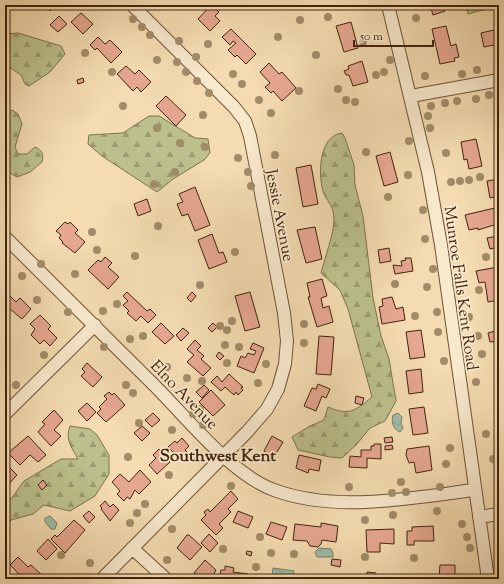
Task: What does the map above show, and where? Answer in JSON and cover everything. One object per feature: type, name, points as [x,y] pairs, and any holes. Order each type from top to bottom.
[{"type":"street","name":"Jessie Avenue","points":[[102,579],[267,409],[278,388],[285,364],[287,341],[284,314],[250,136],[245,121],[234,107],[132,5]]},
{"type":"street","name":"Munroe Falls Kent Road","points":[[388,5],[428,172],[441,245],[474,490],[488,579]]},
{"type":"street","points":[[411,96],[499,80]]},
{"type":"street","name":"Elno Avenue","points":[[5,237],[95,325],[223,456],[248,477],[261,485],[292,495],[312,499],[365,502],[474,490]]},
{"type":"street","points":[[5,414],[95,325]]},
{"type":"street","points":[[479,517],[499,514]]},
{"type":"street","points":[[132,548],[166,579]]},
{"type":"green space","points":[[466,5],[492,5],[493,7],[468,14]]},
{"type":"green space","points":[[18,33],[61,46],[65,54],[50,72],[29,86],[25,84],[21,75],[5,64],[5,34]]},
{"type":"green space","points":[[12,110],[18,114],[22,124],[15,147],[18,154],[27,154],[35,147],[41,151],[43,155],[42,162],[30,172],[17,177],[5,170],[5,111],[9,112]]},
{"type":"green space","points":[[149,116],[159,116],[195,138],[208,139],[210,153],[204,160],[173,179],[157,192],[102,156],[88,144],[89,135],[123,133]]},
{"type":"green space","points":[[342,133],[354,165],[355,185],[363,216],[373,298],[381,336],[389,359],[396,401],[385,421],[370,428],[357,444],[342,458],[298,450],[292,437],[310,426],[324,420],[328,407],[341,411],[352,411],[372,397],[348,309],[340,290],[321,273],[334,225],[333,210],[324,194],[321,183],[322,156],[329,141],[334,136]]},
{"type":"green space","points":[[70,426],[90,429],[97,435],[109,455],[109,474],[95,496],[70,511],[44,505],[33,514],[11,520],[5,525],[5,501],[11,499],[24,481],[61,459],[78,459],[68,439]]},
{"type":"water","points":[[398,413],[402,417],[401,423],[403,428],[400,432],[392,423],[393,415]]},
{"type":"water","points":[[50,516],[57,523],[55,529],[51,529],[45,522],[45,518]]},
{"type":"water","points":[[319,548],[331,549],[333,557],[317,557],[315,552]]},
{"type":"water","points":[[273,568],[294,571],[292,579],[272,578]]},
{"type":"building","points":[[44,5],[56,5],[50,11]]},
{"type":"building","points":[[211,5],[219,12],[215,16],[220,21],[210,31],[198,19]]},
{"type":"building","points":[[430,5],[444,5],[445,11],[433,15]]},
{"type":"building","points":[[81,13],[93,24],[83,34],[71,22]]},
{"type":"building","points":[[59,16],[67,24],[58,32],[50,25]]},
{"type":"building","points":[[351,22],[358,48],[344,52],[336,26]]},
{"type":"building","points":[[446,26],[451,46],[456,44],[459,57],[454,58],[455,61],[440,64],[432,29]]},
{"type":"building","points":[[231,29],[256,54],[246,64],[237,55],[235,57],[228,50],[236,43],[233,41],[230,45],[222,37]]},
{"type":"building","points":[[498,29],[499,44],[484,47],[481,33]]},
{"type":"building","points":[[98,37],[105,44],[110,40],[122,52],[111,63],[97,48],[95,50],[90,45]]},
{"type":"building","points":[[362,61],[368,82],[353,86],[349,75],[346,75],[344,71],[349,69],[348,66]]},
{"type":"building","points":[[269,63],[279,74],[282,72],[296,88],[282,101],[273,91],[271,93],[265,87],[270,83],[260,72]]},
{"type":"building","points":[[126,66],[135,74],[139,70],[151,82],[141,92],[137,87],[133,91],[117,74]]},
{"type":"building","points":[[83,78],[84,82],[78,84],[77,80]]},
{"type":"building","points":[[166,96],[186,115],[176,126],[156,106]]},
{"type":"building","points":[[476,139],[482,166],[469,169],[467,159],[464,160],[461,142]]},
{"type":"building","points":[[390,152],[398,182],[384,186],[376,156]]},
{"type":"building","points":[[311,165],[318,204],[303,207],[296,168]]},
{"type":"building","points":[[499,179],[499,196],[490,198],[487,181]]},
{"type":"building","points":[[195,187],[210,225],[195,231],[188,214],[182,216],[177,204],[183,202],[179,194]]},
{"type":"building","points":[[147,199],[151,211],[138,216],[134,204]]},
{"type":"building","points":[[499,207],[499,230],[497,224],[478,230],[478,228],[469,230],[465,215]]},
{"type":"building","points":[[65,222],[68,224],[70,222],[78,230],[75,233],[85,242],[75,253],[62,243],[63,242],[59,238],[61,235],[56,231]]},
{"type":"building","points":[[315,227],[322,259],[306,263],[297,230]]},
{"type":"building","points":[[212,234],[219,253],[223,252],[227,262],[209,269],[198,240]]},
{"type":"building","points":[[498,236],[499,247],[490,249],[487,238]]},
{"type":"building","points":[[389,248],[391,261],[380,263],[378,250]]},
{"type":"building","points":[[105,257],[112,263],[108,267],[119,277],[108,289],[88,270],[98,260],[101,262]]},
{"type":"building","points":[[405,258],[411,258],[413,271],[395,274],[393,265],[402,266],[401,261],[406,260]]},
{"type":"building","points":[[498,267],[499,300],[488,302],[485,282],[479,283],[476,271]]},
{"type":"building","points":[[322,279],[327,296],[321,298],[323,308],[329,306],[333,322],[317,327],[308,297],[310,297],[307,283]]},
{"type":"building","points":[[127,292],[147,311],[150,309],[156,315],[148,323],[141,316],[136,321],[127,313],[129,311],[123,305],[128,301],[123,296]]},
{"type":"building","points":[[192,292],[196,296],[191,302],[187,298]]},
{"type":"building","points":[[250,292],[260,327],[245,331],[235,296]]},
{"type":"building","points":[[7,293],[16,302],[20,298],[31,309],[22,319],[10,309],[5,314],[5,295]]},
{"type":"building","points":[[392,297],[396,309],[403,307],[405,320],[382,324],[379,307],[383,306],[382,299]]},
{"type":"building","points":[[40,315],[51,326],[48,329],[57,338],[50,346],[44,340],[40,344],[31,335],[35,329],[30,324]]},
{"type":"building","points":[[161,323],[174,336],[165,344],[152,332]]},
{"type":"building","points":[[213,323],[217,327],[212,332],[208,328]]},
{"type":"building","points":[[183,328],[189,333],[181,341],[176,335]]},
{"type":"building","points":[[421,330],[425,357],[410,359],[406,332]]},
{"type":"building","points":[[499,330],[499,341],[490,342],[488,333]]},
{"type":"building","points":[[319,336],[334,337],[331,375],[316,374]]},
{"type":"building","points":[[195,340],[201,346],[197,350],[204,356],[201,359],[211,368],[203,376],[187,362],[194,355],[187,349]]},
{"type":"building","points":[[253,343],[264,348],[254,373],[237,366],[241,356],[245,358],[248,353],[254,355],[256,351],[250,349]]},
{"type":"building","points":[[219,352],[224,356],[220,360],[216,356]]},
{"type":"building","points":[[87,363],[102,377],[93,387],[81,376],[85,372],[82,369]]},
{"type":"building","points":[[421,369],[423,392],[409,394],[406,371]]},
{"type":"building","points":[[499,369],[498,394],[495,376],[497,375],[497,370]]},
{"type":"building","points":[[229,374],[243,387],[241,388],[243,390],[238,395],[236,392],[234,395],[225,387],[221,391],[211,382],[217,376],[222,382]]},
{"type":"building","points":[[318,384],[330,389],[326,398],[322,396],[316,411],[304,406],[312,388],[316,389]]},
{"type":"building","points":[[204,385],[209,390],[202,398],[196,392]]},
{"type":"building","points":[[211,390],[225,405],[213,416],[199,402]]},
{"type":"building","points":[[109,392],[112,395],[114,393],[125,405],[106,422],[97,413],[101,409],[99,407],[107,399],[104,396]]},
{"type":"building","points":[[356,396],[364,398],[362,405],[355,403]]},
{"type":"building","points":[[87,403],[96,412],[87,421],[78,411]]},
{"type":"building","points":[[424,407],[428,433],[413,435],[409,409]]},
{"type":"building","points":[[54,410],[63,420],[54,430],[61,436],[51,446],[38,432],[45,424],[42,422]]},
{"type":"building","points":[[153,413],[160,420],[152,427],[145,420]]},
{"type":"building","points":[[142,426],[150,433],[142,441],[134,433]]},
{"type":"building","points":[[28,436],[46,455],[38,462],[30,455],[20,465],[8,453]]},
{"type":"building","points":[[272,436],[283,442],[274,457],[264,451]]},
{"type":"building","points":[[392,437],[393,442],[385,443],[384,438]]},
{"type":"building","points":[[182,438],[189,446],[185,450],[187,452],[180,459],[168,447],[175,441],[177,443]]},
{"type":"building","points":[[374,444],[381,444],[381,459],[367,458],[367,468],[349,467],[350,456],[361,457],[361,450],[371,450],[371,446],[374,446]]},
{"type":"building","points":[[392,445],[393,449],[385,450],[385,446]]},
{"type":"building","points":[[429,446],[432,470],[416,473],[414,462],[409,463],[406,455],[407,449]]},
{"type":"building","points":[[159,449],[170,462],[157,474],[149,465],[156,458],[153,455]]},
{"type":"building","points":[[299,455],[321,460],[319,471],[309,469],[308,473],[296,468]]},
{"type":"building","points":[[5,463],[17,475],[5,488]]},
{"type":"building","points":[[140,470],[151,482],[139,494],[135,490],[130,499],[127,497],[124,501],[117,494],[120,491],[112,482],[120,474],[129,482]]},
{"type":"building","points":[[43,480],[47,485],[42,490],[38,485]]},
{"type":"building","points":[[231,491],[238,499],[228,509],[231,512],[219,524],[223,528],[216,535],[201,520],[206,515],[204,512],[208,509],[210,512]]},
{"type":"building","points":[[105,501],[110,507],[113,504],[119,510],[110,521],[100,506]]},
{"type":"building","points":[[89,511],[95,517],[89,523],[83,516]]},
{"type":"building","points":[[238,511],[253,517],[248,528],[233,522]]},
{"type":"building","points":[[74,520],[85,530],[65,553],[51,539],[55,535],[57,537]]},
{"type":"building","points":[[271,522],[287,527],[282,540],[266,534]]},
{"type":"building","points":[[321,523],[338,526],[336,542],[322,540],[318,547],[310,546],[307,541],[293,540],[295,524],[321,527]]},
{"type":"building","points":[[433,526],[434,541],[414,541],[414,545],[407,545],[407,531],[412,531],[412,527]]},
{"type":"building","points":[[394,529],[394,544],[380,543],[380,552],[367,552],[366,530]]},
{"type":"building","points":[[209,534],[218,543],[210,552],[201,543]]},
{"type":"building","points":[[187,535],[189,535],[202,547],[190,560],[177,548]]},
{"type":"building","points":[[48,539],[57,549],[46,560],[37,551]]},
{"type":"building","points":[[247,551],[252,552],[251,556],[246,554]]},
{"type":"building","points":[[18,557],[28,567],[31,565],[44,577],[41,579],[24,579],[10,565]]},
{"type":"building","points":[[332,559],[341,560],[340,567],[331,565]]},
{"type":"building","points":[[205,560],[216,570],[211,579],[202,579],[194,573]]},
{"type":"building","points":[[440,565],[455,565],[455,578],[439,578]]},
{"type":"building","points":[[225,566],[234,568],[233,572],[248,574],[247,577],[258,579],[219,579],[221,570],[225,570]]},
{"type":"building","points":[[367,572],[376,573],[375,579],[367,579]]},
{"type":"building","points":[[421,575],[438,576],[438,579],[420,579]]},
{"type":"district","name":"Southwest Kent","points":[[218,455]]}]
